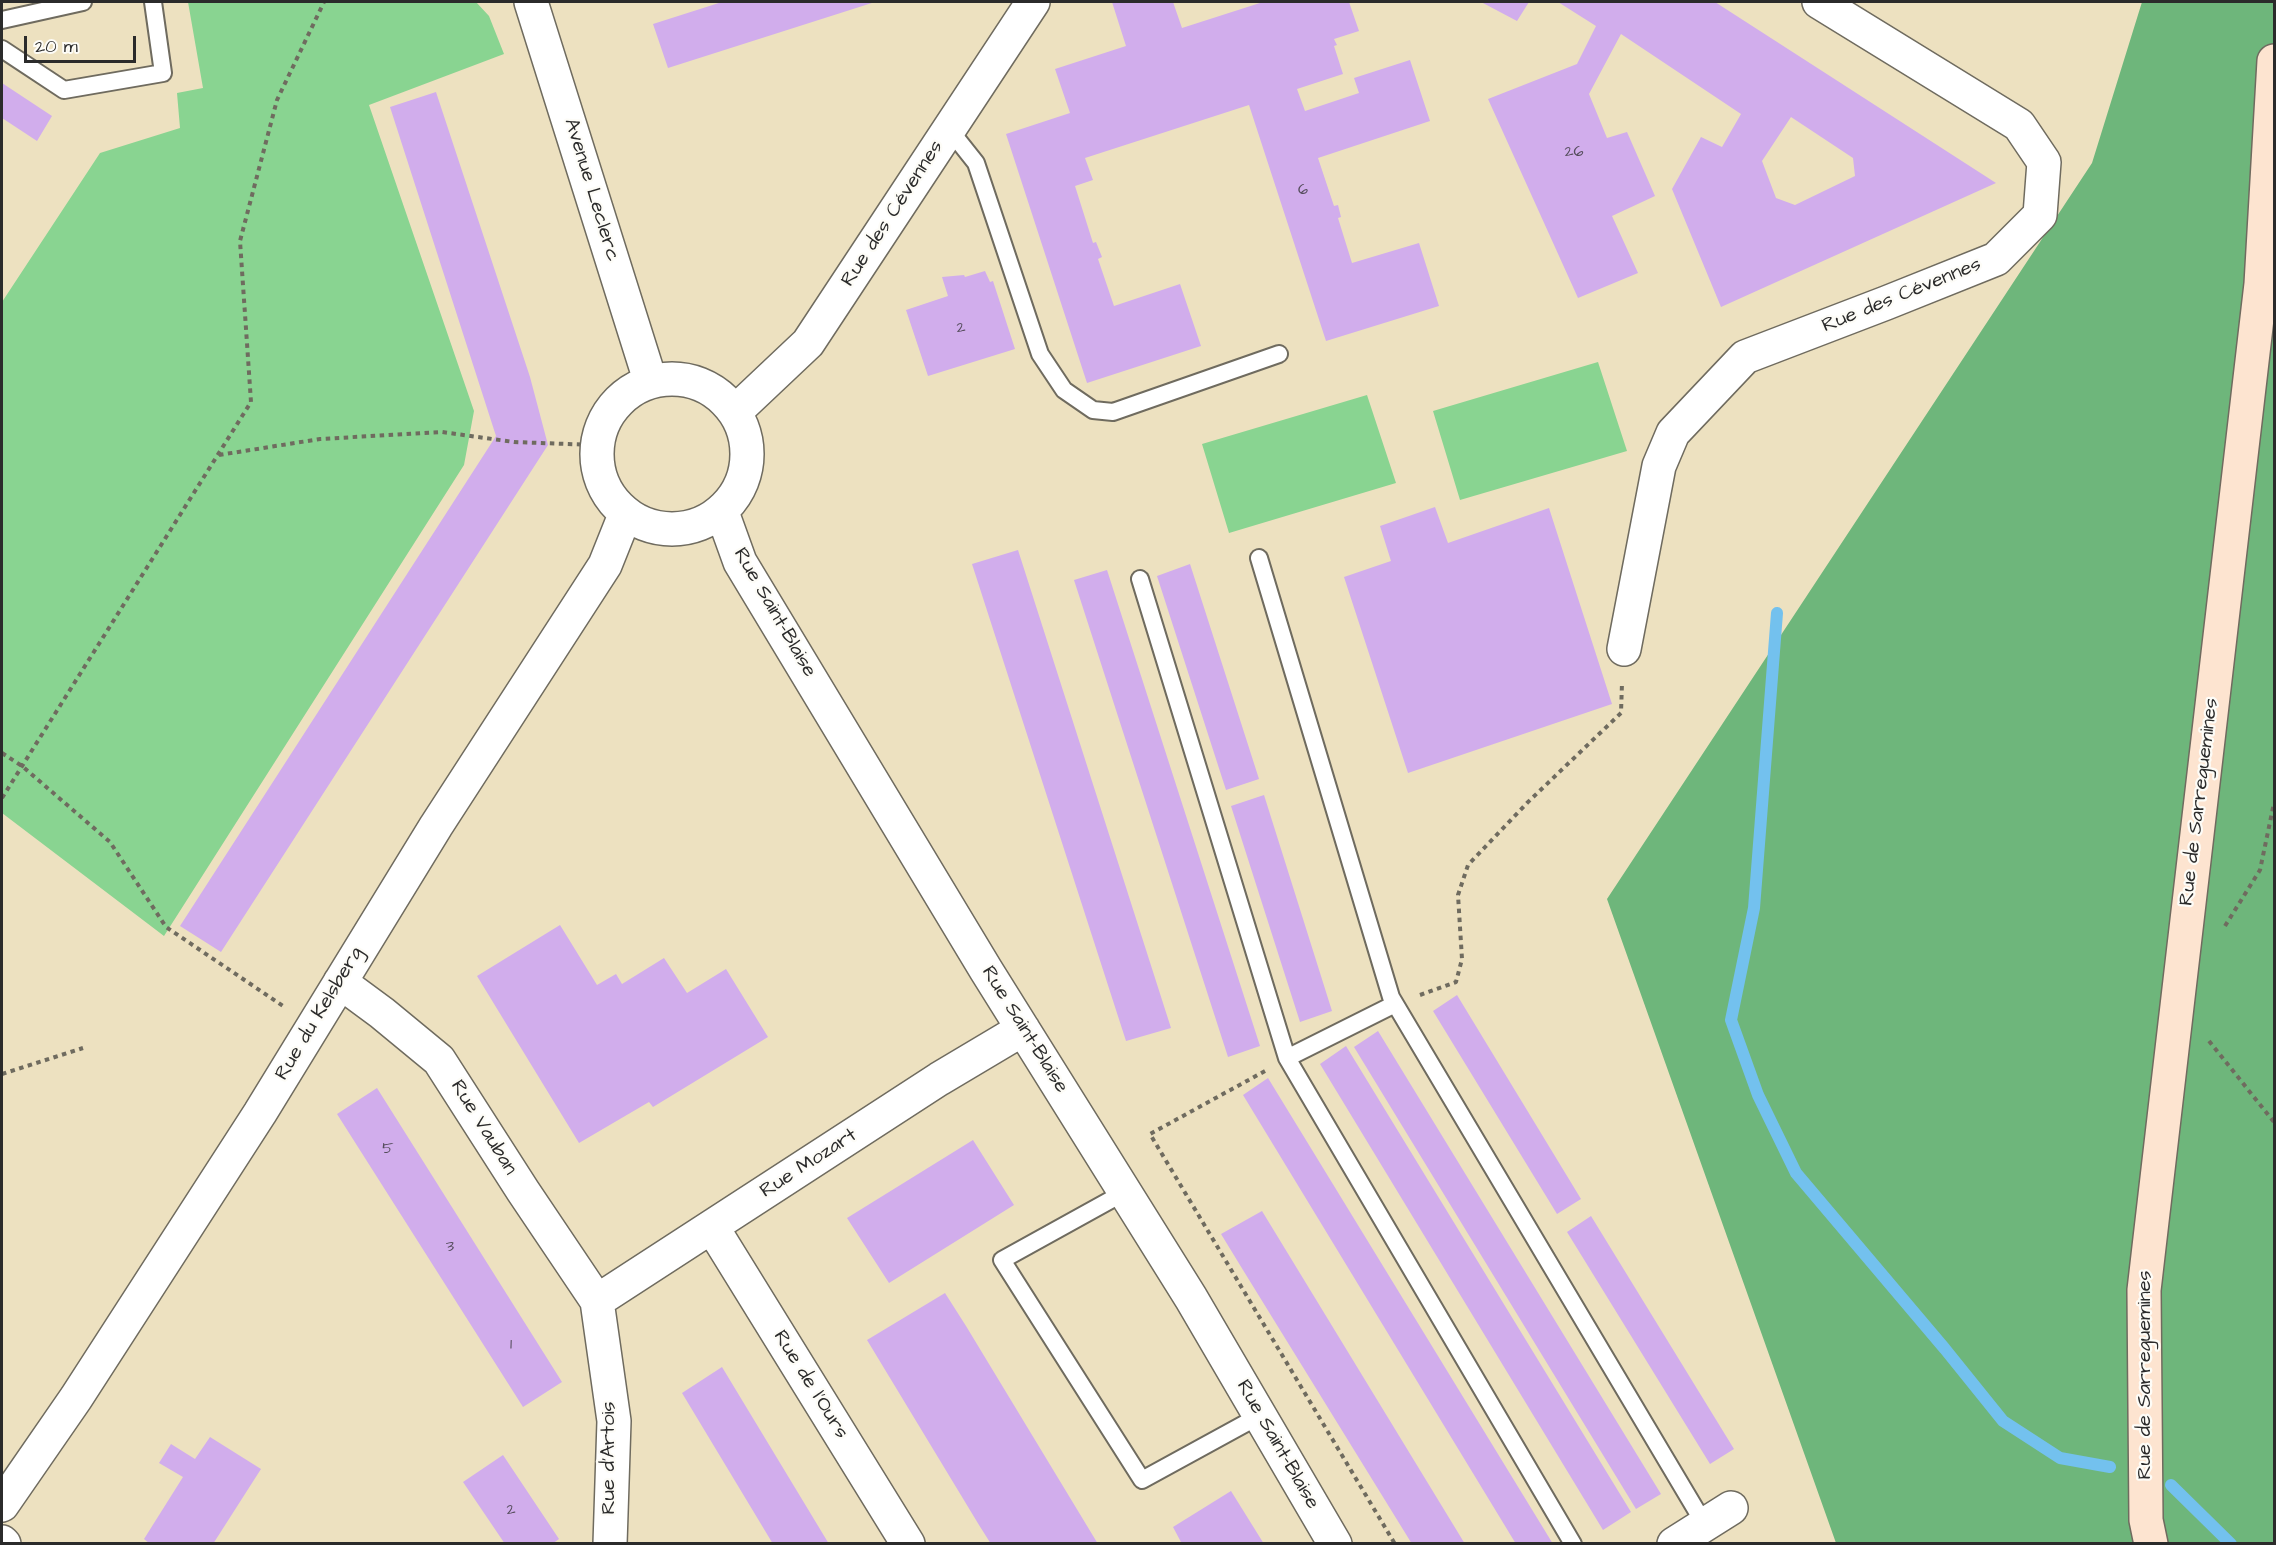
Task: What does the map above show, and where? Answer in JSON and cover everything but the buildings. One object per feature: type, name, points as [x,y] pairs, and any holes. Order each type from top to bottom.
[{"type":"main road","name":"Rue de Sarreguemines","points":[[2151,1544],[2146,1520],[2144,1290],[2260,284],[2274,61]]},
{"type":"street","name":"Avenue Leclerc","points":[[531,2],[650,380]]},
{"type":"street","name":"Rue des Cévennes","points":[[736,411],[808,343],[1033,2]]},
{"type":"street","name":"Rue des Cévennes","points":[[1624,649],[1659,466],[1673,433],[1745,357],[1996,259],[2040,215],[2044,162],[2019,125],[1819,2]]},
{"type":"street","points":[[650,380],[698,381],[736,411],[749,447],[742,486],[722,512],[691,528],[655,529],[625,515],[600,481],[595,445],[614,402],[650,380]]},
{"type":"street","name":"Rue Saint-Blaise","points":[[722,512],[740,562],[1023,1029],[1191,1298],[1335,1544]]},
{"type":"street","name":"Rue du Kelsberg","points":[[2,1505],[76,1398],[254,1123],[436,826],[605,565],[625,515]]},
{"type":"street","name":"Rue Vauban","points":[[340,982],[439,1060],[597,1301]]},
{"type":"street","name":"Rue Mozart","points":[[597,1301],[939,1079],[1023,1029]]},
{"type":"street","name":"Rue de l'Ours","points":[[712,1227],[908,1544]]},
{"type":"street","name":"Rue d'Artois","points":[[597,1301],[614,1421],[610,1544]]},
{"type":"street","points":[[1674,1544],[1718,1516]]},
{"type":"lane","points":[[2,20],[83,2]]},
{"type":"lane","points":[[2,49],[64,90],[163,73],[153,2]]},
{"type":"lane","points":[[949,129],[976,163],[1040,354],[1064,390],[1094,410],[1113,412],[1279,354]]},
{"type":"lane","points":[[1258,558],[1387,986],[1395,1004],[1718,1516]]},
{"type":"lane","points":[[1140,579],[1287,1058],[1573,1544]]},
{"type":"lane","points":[[1287,1058],[1395,1004]]},
{"type":"lane","points":[[1125,1192],[1002,1260],[1142,1480],[1259,1416]]},
{"type":"path","points":[[2,798],[251,402],[240,241],[277,100],[324,2]]},
{"type":"path","points":[[218,455],[320,439],[442,432],[514,442],[595,445]]},
{"type":"path","points":[[1395,1004],[1456,982],[1462,958],[1458,895],[1468,865],[1527,803],[1621,713],[1624,649]]},
{"type":"path","points":[[2,753],[22,766],[110,842],[166,927],[312,1026]]},
{"type":"path","points":[[2222,931],[2260,870],[2274,804]]},
{"type":"path","points":[[2177,1001],[2274,1122]]},
{"type":"path","points":[[2,1074],[83,1048]]},
{"type":"path","points":[[1287,1058],[1150,1134],[1395,1544]]},
{"type":"green space","points":[[188,2],[476,2],[489,16],[504,54],[369,105],[474,411],[464,465],[164,936],[2,813],[2,302],[100,153],[180,128],[177,93],[203,88]]},
{"type":"green space","points":[[2142,2],[2274,2],[2274,1543],[1836,1543],[1607,899],[2092,163]]},
{"type":"green space","points":[[1598,362],[1627,451],[1460,500],[1433,411]]},
{"type":"green space","points":[[1367,395],[1396,483],[1229,533],[1202,444]]},
{"type":"waterway","points":[[1777,613],[1754,908],[1731,1020],[1758,1095],[1796,1173],[2003,1421],[2060,1458],[2110,1467]]},
{"type":"waterway","points":[[2171,1485],[2231,1544]]}]
